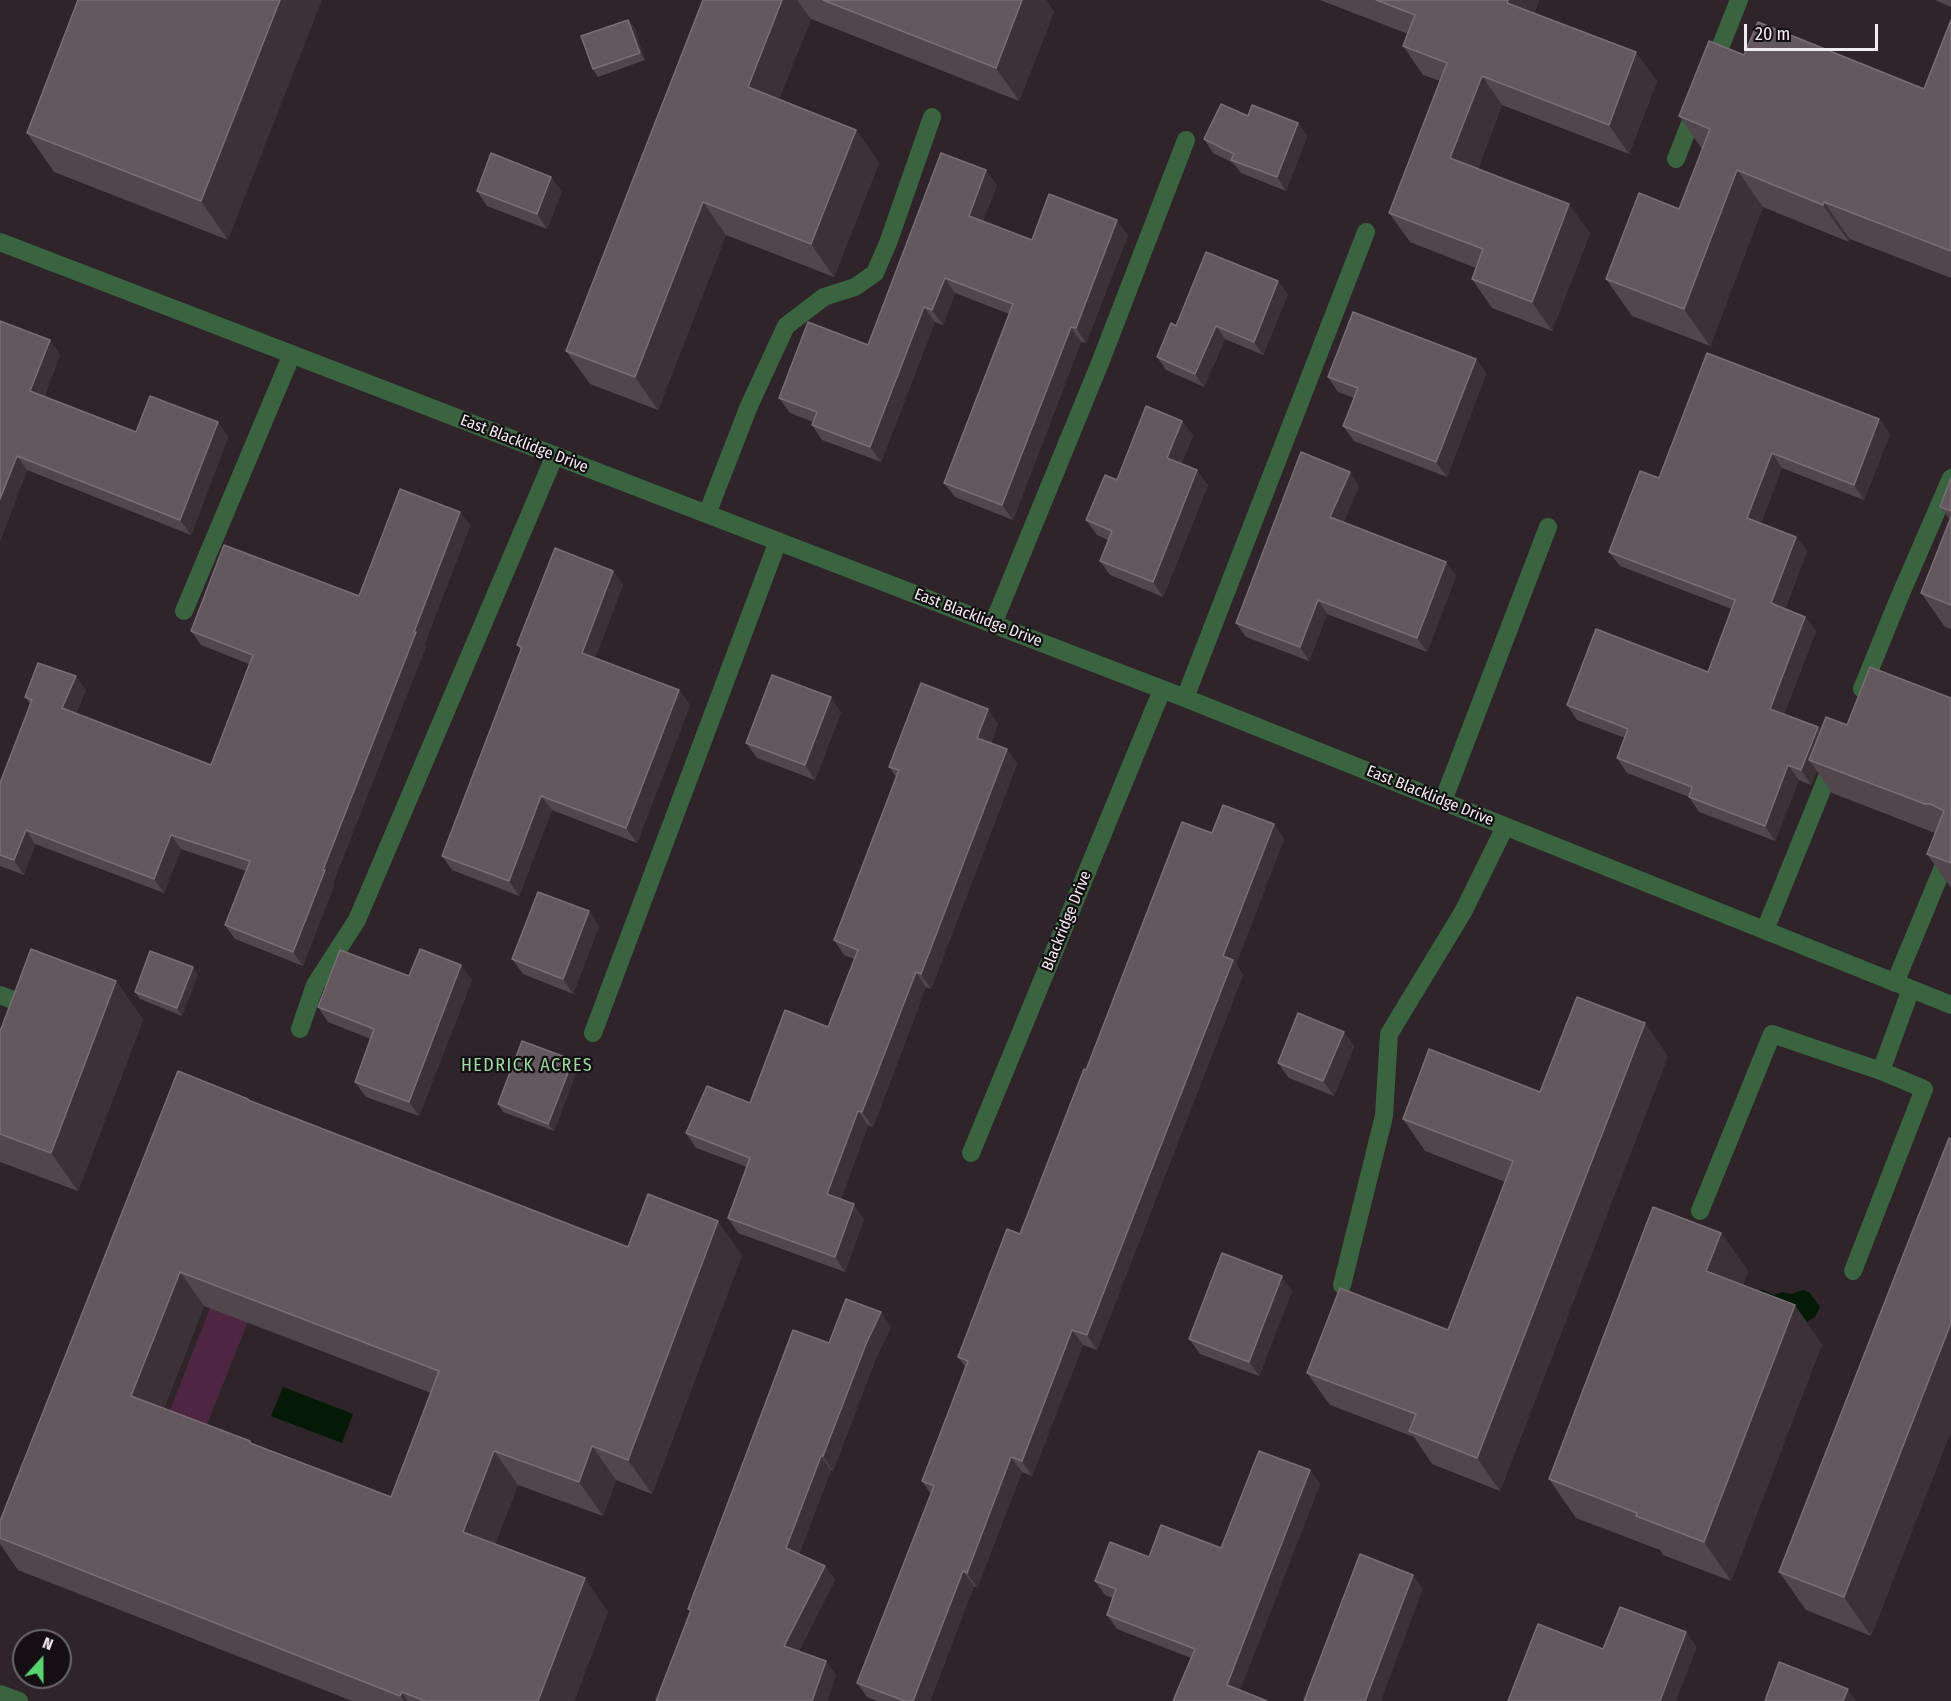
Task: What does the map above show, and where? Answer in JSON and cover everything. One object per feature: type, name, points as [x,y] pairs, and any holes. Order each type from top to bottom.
[{"type":"street","points":[[1676,159],[1739,0]]},
{"type":"street","points":[[707,514],[749,406],[786,326],[824,297],[855,287],[875,273],[888,243],[932,117]]},
{"type":"street","points":[[993,624],[1096,374],[1186,140]]},
{"type":"street","points":[[1185,698],[1366,232]]},
{"type":"street","name":"East Blacklidge Drive","points":[[0,242],[1185,698],[1951,1005]]},
{"type":"street","points":[[184,611],[292,354]]},
{"type":"street","points":[[300,1029],[315,986],[357,920],[555,455]]},
{"type":"street","points":[[1854,709],[1951,478]]},
{"type":"street","points":[[1443,801],[1548,527]]},
{"type":"street","points":[[593,1033],[778,541]]},
{"type":"street","name":"Blackridge Drive","points":[[971,1153],[1162,690]]},
{"type":"street","points":[[1765,930],[1841,742]]},
{"type":"street","points":[[1341,1286],[1384,1116],[1389,1034],[1463,912],[1505,826]]},
{"type":"street","points":[[1881,1071],[1903,986],[1951,848]]},
{"type":"street","points":[[0,995],[28,1006]]},
{"type":"street","points":[[1700,1211],[1772,1034],[1881,1071],[1924,1089],[1853,1271]]},
{"type":"street","points":[[0,1694],[19,1701]]},
{"type":"shaded area","points":[[275,1142],[314,1156],[136,1602],[100,1589]]},
{"type":"shaded area","points":[[1755,1290],[1763,1290],[1773,1295],[1783,1292],[1791,1294],[1803,1290],[1810,1293],[1820,1307],[1815,1317],[1807,1322],[1747,1299]]},
{"type":"shaded area","points":[[283,1387],[353,1414],[342,1443],[271,1416]]},
{"type":"building","points":[[78,0],[280,0],[201,201],[27,133]]},
{"type":"building","points":[[703,0],[782,0],[748,87],[856,130],[811,244],[703,202],[635,377],[566,351]]},
{"type":"building","points":[[823,0],[1022,0],[996,68]]},
{"type":"building","points":[[1376,0],[1508,0],[1507,3],[1636,52],[1609,125],[1482,76],[1450,158],[1569,204],[1532,302],[1472,279],[1483,249],[1389,213],[1447,63],[1403,46],[1415,15]]},
{"type":"building","points":[[628,20],[640,53],[593,69],[581,36]]},
{"type":"building","points":[[1951,20],[1951,251],[1824,202],[1823,205],[1737,170],[1684,309],[1606,279],[1639,193],[1679,209],[1710,129],[1679,116],[1709,41],[1744,55],[1758,22],[1924,89]]},
{"type":"building","points":[[1221,104],[1248,116],[1252,105],[1298,123],[1277,177],[1231,160],[1234,154],[1204,139]]},
{"type":"building","points":[[491,153],[551,177],[537,214],[477,191]]},
{"type":"building","points":[[941,153],[986,170],[969,216],[1032,240],[1049,194],[1117,220],[1076,328],[1071,327],[1002,505],[944,483],[1013,304],[945,278],[932,310],[924,307],[870,447],[812,425],[817,412],[779,398],[808,322],[868,345]]},
{"type":"building","points":[[1206,252],[1278,281],[1254,342],[1216,326],[1195,374],[1157,357],[1171,323],[1176,326]]},
{"type":"building","points":[[1353,312],[1476,359],[1436,462],[1343,426],[1358,388],[1328,377]]},
{"type":"building","points":[[0,321],[50,340],[30,391],[136,432],[150,396],[218,422],[180,520],[17,456],[0,499]]},
{"type":"building","points":[[1707,353],[1879,419],[1854,485],[1772,453],[1747,518],[1796,537],[1771,603],[1805,617],[1770,709],[1818,727],[1801,770],[1788,765],[1765,826],[1689,797],[1692,787],[1617,758],[1628,729],[1567,705],[1596,629],[1708,672],[1735,600],[1609,552],[1640,471],[1659,478]]},
{"type":"building","points":[[1146,406],[1182,421],[1167,458],[1197,470],[1153,582],[1100,561],[1112,531],[1086,520],[1105,475],[1117,480]]},
{"type":"building","points":[[1301,452],[1350,472],[1330,517],[1446,562],[1417,638],[1318,600],[1300,647],[1236,623]]},
{"type":"building","points":[[1951,478],[1951,511],[1940,507]]},
{"type":"building","points":[[400,489],[460,512],[293,952],[225,925],[250,861],[171,835],[154,879],[26,830],[14,860],[0,855],[0,783],[32,700],[25,697],[38,663],[76,676],[62,708],[211,765],[253,655],[191,631],[224,545],[359,596]]},
{"type":"building","points":[[1951,517],[1951,605],[1921,593]]},
{"type":"building","points":[[555,548],[613,571],[582,653],[679,690],[626,828],[541,796],[509,881],[442,856],[522,647],[517,645]]},
{"type":"building","points":[[1870,667],[1951,698],[1951,863],[1927,854],[1944,811],[1931,804],[1925,804],[1809,760],[1826,717],[1847,725]]},
{"type":"building","points":[[772,675],[831,697],[805,765],[746,743]]},
{"type":"building","points":[[921,683],[988,709],[977,738],[1007,749],[921,974],[916,972],[862,1112],[858,1111],[827,1194],[854,1204],[835,1257],[728,1218],[750,1158],[686,1133],[707,1086],[750,1103],[785,1010],[828,1027],[858,950],[834,940],[899,770],[889,767]]},
{"type":"building","points":[[1223,805],[1274,824],[1223,956],[1233,960],[1087,1335],[1072,1330],[1022,1461],[1011,1457],[967,1573],[963,1571],[913,1701],[905,1701],[857,1683],[934,1486],[922,1481],[968,1361],[958,1357],[1007,1229],[1020,1234],[1182,822],[1212,833]]},
{"type":"building","points":[[538,892],[589,911],[563,979],[512,959]]},
{"type":"building","points":[[31,949],[116,981],[51,1153],[0,1134],[0,1029]]},
{"type":"building","points":[[420,949],[461,965],[409,1102],[355,1082],[374,1029],[318,1007],[340,950],[409,976]]},
{"type":"building","points":[[150,951],[193,967],[177,1008],[135,992]]},
{"type":"building","points":[[1577,997],[1645,1023],[1477,1458],[1409,1431],[1416,1414],[1307,1373],[1340,1288],[1448,1330],[1513,1161],[1403,1119],[1429,1049],[1540,1092]]},
{"type":"building","points":[[1298,1013],[1344,1032],[1323,1081],[1278,1063]]},
{"type":"building","points":[[522,1041],[573,1060],[548,1124],[498,1104]]},
{"type":"building","points":[[178,1071],[628,1247],[648,1194],[718,1221],[628,1460],[592,1446],[579,1482],[494,1451],[463,1532],[585,1578],[538,1701],[425,1701],[402,1692],[400,1696],[0,1538],[0,1521]],"holes":[[[180,1272],[439,1371],[391,1497],[131,1396]]]},
{"type":"building","points":[[1949,1138],[1951,1139],[1951,1323],[1844,1597],[1779,1572]]},
{"type":"building","points":[[1653,1207],[1721,1233],[1706,1271],[1795,1305],[1704,1542],[1549,1479]]},
{"type":"building","points":[[1222,1253],[1282,1276],[1249,1362],[1189,1339]]},
{"type":"building","points":[[846,1299],[881,1312],[866,1344],[786,1548],[825,1566],[784,1646],[826,1661],[812,1701],[656,1701],[691,1610],[688,1609],[793,1330],[829,1343]]},
{"type":"building","points":[[1259,1451],[1310,1470],[1227,1685],[1267,1701],[1173,1701],[1195,1649],[1107,1615],[1116,1589],[1095,1581],[1110,1542],[1149,1557],[1161,1525],[1221,1548]]},
{"type":"building","points":[[1360,1554],[1413,1575],[1365,1701],[1304,1701]]},
{"type":"building","points":[[1620,1607],[1686,1632],[1660,1701],[1508,1701],[1538,1624],[1603,1649]]},
{"type":"building","points":[[1779,1662],[1848,1689],[1843,1701],[1765,1701]]},
{"type":"district","name":"HEDRICK ACRES","points":[[527,1066]]}]
